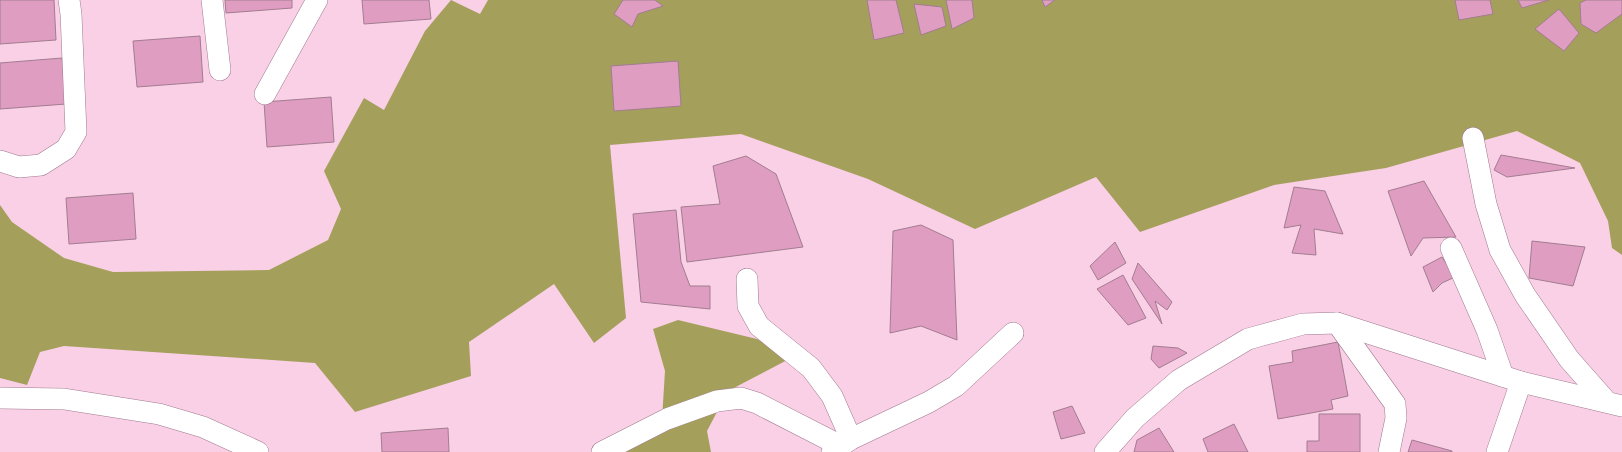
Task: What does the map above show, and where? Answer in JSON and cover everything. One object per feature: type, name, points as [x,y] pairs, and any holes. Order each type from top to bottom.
[{"type":"street","points":[[0,161],[18,167],[40,164],[66,149],[76,132],[71,14],[69,0]]},
{"type":"street","points":[[212,0],[220,70]]},
{"type":"street","points":[[264,94],[317,0]]},
{"type":"street","points":[[1473,138],[1486,204],[1500,250],[1524,295],[1569,359],[1614,404]]},
{"type":"street","points":[[1451,248],[1487,330],[1512,379],[1496,452]]},
{"type":"street","points":[[747,279],[748,306],[759,326],[812,368],[832,396],[841,445]]},
{"type":"street","points":[[1105,452],[1134,418],[1179,380],[1248,338],[1303,324],[1337,323],[1512,379],[1614,404]]},
{"type":"street","points":[[1337,323],[1395,404],[1396,418],[1389,452]]},
{"type":"street","points":[[841,445],[929,402],[956,386],[1013,333]]},
{"type":"street","points":[[0,398],[64,399],[159,414],[202,427],[258,452]]},
{"type":"street","points":[[602,452],[667,419],[718,401],[741,398],[757,403],[841,445]]},
{"type":"shaded area","points":[[451,0],[480,14],[488,0],[1622,0],[1622,255],[1612,248],[1608,221],[1580,163],[1517,131],[1386,168],[1274,185],[1140,232],[1096,177],[975,229],[868,179],[741,134],[610,145],[626,318],[594,343],[554,284],[469,342],[471,376],[355,412],[315,363],[64,346],[40,352],[27,385],[0,378],[0,205],[12,222],[64,258],[113,272],[269,270],[328,240],[341,209],[324,171],[364,98],[384,110],[425,31]]},
{"type":"shaded area","points":[[678,320],[757,339],[791,358],[728,391],[707,431],[711,452],[609,452],[662,419],[665,371],[653,329]]},
{"type":"building","points":[[0,0],[54,0],[56,40],[0,44]]},
{"type":"building","points":[[225,0],[292,0],[292,8],[226,13]]},
{"type":"building","points":[[362,0],[429,0],[431,19],[364,24]]},
{"type":"building","points":[[623,0],[655,0],[663,6],[638,14],[632,27],[614,14]]},
{"type":"building","points":[[867,0],[896,0],[904,33],[874,40]]},
{"type":"building","points":[[946,0],[972,0],[974,18],[952,29]]},
{"type":"building","points":[[1042,0],[1055,0],[1045,7]]},
{"type":"building","points":[[1455,0],[1490,0],[1493,14],[1459,20]]},
{"type":"building","points":[[1518,0],[1549,0],[1522,8]]},
{"type":"building","points":[[1586,0],[1622,0],[1622,14],[1596,33],[1581,24],[1580,3]]},
{"type":"building","points":[[914,4],[942,7],[946,26],[921,35]]},
{"type":"building","points":[[1559,9],[1579,33],[1564,51],[1535,29]]},
{"type":"building","points":[[200,36],[203,82],[137,87],[133,41]]},
{"type":"building","points":[[62,58],[66,104],[0,109],[0,63]]},
{"type":"building","points":[[678,61],[681,106],[614,111],[611,66]]},
{"type":"building","points":[[331,97],[334,142],[267,147],[264,102]]},
{"type":"building","points":[[1501,155],[1575,168],[1507,177],[1494,170]]},
{"type":"building","points":[[746,156],[776,174],[803,247],[687,262],[681,207],[720,204],[713,166]]},
{"type":"building","points":[[1424,181],[1456,237],[1423,238],[1411,256],[1388,191]]},
{"type":"building","points":[[1294,187],[1325,191],[1343,234],[1314,229],[1316,255],[1292,253],[1301,225],[1284,228]]},
{"type":"building","points":[[133,193],[136,239],[69,244],[66,198]]},
{"type":"building","points":[[676,210],[681,262],[690,286],[710,286],[710,309],[641,302],[633,214]]},
{"type":"building","points":[[921,225],[953,240],[957,340],[921,326],[890,333],[893,231]]},
{"type":"building","points":[[1532,241],[1585,247],[1573,286],[1529,278]]},
{"type":"building","points":[[1115,242],[1126,263],[1098,280],[1090,266]]},
{"type":"building","points":[[1442,257],[1455,277],[1442,283],[1433,292],[1423,267]]},
{"type":"building","points":[[1138,263],[1172,302],[1167,310],[1155,301],[1162,324],[1132,279]]},
{"type":"building","points":[[1123,275],[1146,318],[1128,325],[1097,289]]},
{"type":"building","points":[[1338,342],[1348,396],[1331,400],[1333,409],[1278,419],[1269,366],[1293,362],[1292,351]]},
{"type":"building","points":[[1153,346],[1178,348],[1187,353],[1159,368],[1151,359]]},
{"type":"building","points":[[1072,406],[1085,433],[1061,439],[1053,412]]},
{"type":"building","points":[[1319,414],[1360,414],[1360,452],[1307,452],[1307,441],[1319,441]]},
{"type":"building","points":[[1234,424],[1248,452],[1208,452],[1203,439]]},
{"type":"building","points":[[448,428],[449,452],[382,452],[381,433]]},
{"type":"building","points":[[1159,428],[1174,452],[1134,452],[1137,440]]},
{"type":"building","points":[[1412,440],[1452,451],[1452,452],[1408,452]]}]
